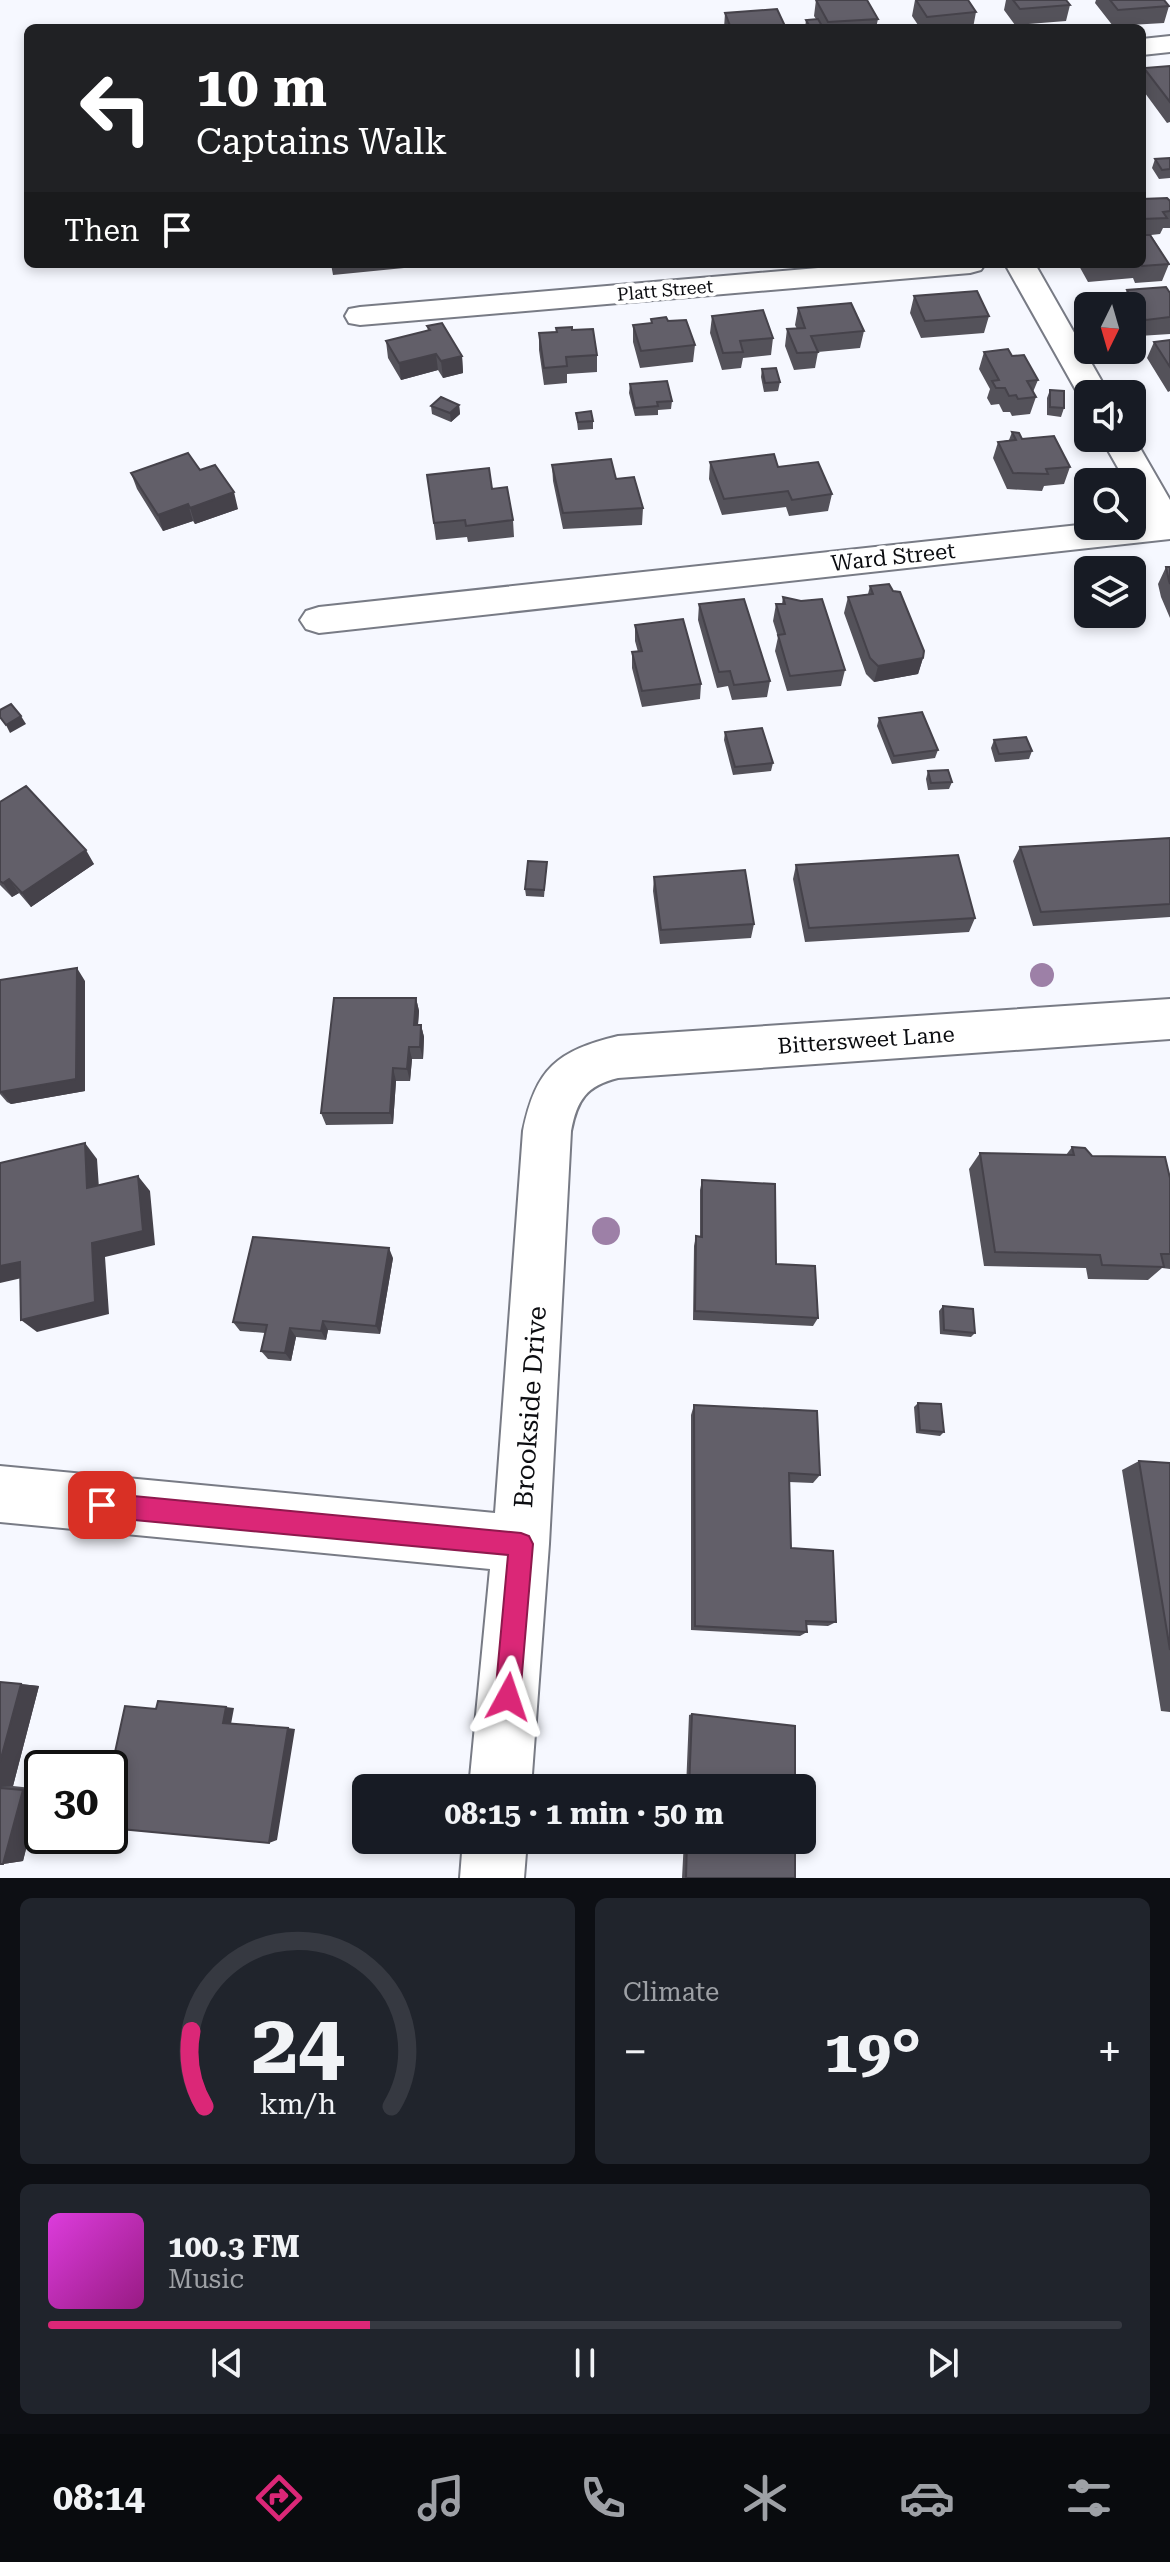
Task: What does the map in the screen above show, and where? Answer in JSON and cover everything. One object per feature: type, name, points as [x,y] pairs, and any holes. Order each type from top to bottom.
[{"type":"street","points":[[1146,47],[1170,44]]},
{"type":"street","name":"Platt Street","points":[[360,316],[923,268]]},
{"type":"street","points":[[1022,268],[1085,380]]},
{"type":"street","points":[[1126,452],[1169,527]]},
{"type":"street","name":"Ward Street","points":[[319,620],[1169,527]]},
{"type":"street","name":"Bittersweet Lane","points":[[565,1077],[583,1067],[618,1057],[1170,1019]]},
{"type":"street","name":"Brookside Drive","points":[[501,1774],[521,1544],[547,1131],[556,1092],[565,1077]]},
{"type":"street","points":[[0,1494],[521,1544]]},
{"type":"street","points":[[492,1878],[494,1854]]},
{"type":"building","points":[[816,0],[867,0],[878,19],[828,22]]},
{"type":"building","points":[[916,0],[968,0],[976,12],[927,17]]},
{"type":"building","points":[[1013,0],[1066,0],[1070,5],[1020,9]]},
{"type":"building","points":[[1110,0],[1164,0],[1169,6],[1118,10]]},
{"type":"building","points":[[777,9],[784,24],[729,24],[725,13]]},
{"type":"building","points":[[818,19],[821,24],[808,24],[806,20]]},
{"type":"building","points":[[1170,66],[1170,102],[1146,71],[1146,68]]},
{"type":"building","points":[[1170,158],[1170,169],[1162,170],[1155,159]]},
{"type":"building","points":[[1167,198],[1170,211],[1163,212],[1167,218],[1146,219],[1146,199]]},
{"type":"building","points":[[1146,235],[1150,235],[1169,264],[1146,266]]},
{"type":"building","points":[[1166,287],[1170,293],[1170,317],[1146,320],[1146,292],[1127,290]]},
{"type":"building","points":[[977,291],[989,316],[925,321],[914,296]]},
{"type":"building","points":[[851,303],[864,331],[811,336],[818,352],[797,353],[787,329],[805,328],[798,308]]},
{"type":"building","points":[[763,310],[773,338],[740,341],[743,352],[723,353],[712,316]]},
{"type":"building","points":[[666,317],[668,321],[686,320],[695,345],[641,351],[633,325],[652,323],[651,319]]},
{"type":"building","points":[[442,323],[462,356],[441,361],[436,354],[399,363],[386,341],[430,330],[427,326]]},
{"type":"building","points":[[572,327],[572,330],[593,329],[597,355],[566,357],[567,366],[544,368],[539,333]]},
{"type":"building","points":[[1170,340],[1170,367],[1154,342]]},
{"type":"building","points":[[1008,349],[1012,356],[1024,355],[1038,380],[1027,381],[1036,397],[1018,399],[1016,395],[1009,396],[1005,388],[996,388],[992,381],[999,380],[984,352]]},
{"type":"building","points":[[776,368],[780,382],[765,383],[762,369]]},
{"type":"building","points":[[667,381],[672,401],[635,408],[630,384]]},
{"type":"building","points":[[1050,390],[1064,391],[1064,408],[1050,407]]},
{"type":"building","points":[[441,397],[459,405],[450,413],[431,406]]},
{"type":"building","points":[[591,411],[593,421],[578,422],[576,413]]},
{"type":"building","points":[[1012,432],[1019,433],[1022,439],[1054,436],[1070,467],[1046,469],[1048,474],[1013,473],[998,442],[1016,440]]},
{"type":"building","points":[[188,453],[200,470],[215,465],[234,492],[190,508],[188,504],[158,515],[131,473]]},
{"type":"building","points":[[774,454],[778,467],[818,462],[832,494],[792,500],[788,491],[724,499],[710,462]]},
{"type":"building","points":[[611,459],[616,479],[634,477],[643,508],[563,513],[552,465]]},
{"type":"building","points":[[489,468],[492,489],[507,487],[513,520],[466,526],[465,520],[434,523],[427,475]]},
{"type":"building","points":[[889,584],[893,591],[900,592],[924,651],[923,658],[878,666],[870,658],[848,597],[873,594],[870,586]]},
{"type":"building","points":[[783,597],[801,601],[822,599],[845,670],[790,676],[778,635],[785,634],[776,604],[785,604]]},
{"type":"building","points":[[744,599],[770,681],[734,685],[730,671],[719,672],[699,604]]},
{"type":"building","points":[[683,619],[701,684],[642,691],[632,652],[642,651],[635,625]]},
{"type":"building","points":[[11,704],[21,716],[6,725],[0,717],[0,710]]},
{"type":"building","points":[[922,712],[938,750],[894,756],[879,718]]},
{"type":"building","points":[[762,728],[773,763],[735,767],[725,732]]},
{"type":"building","points":[[1026,737],[1032,751],[999,754],[994,740]]},
{"type":"building","points":[[948,770],[952,782],[931,783],[928,771]]},
{"type":"building","points":[[26,786],[86,850],[22,893],[9,879],[3,883],[0,881],[0,802]]},
{"type":"building","points":[[1170,838],[1170,904],[1041,912],[1020,847]]},
{"type":"building","points":[[958,855],[975,918],[809,928],[796,865]]},
{"type":"building","points":[[528,861],[547,862],[544,890],[525,889]]},
{"type":"building","points":[[745,870],[754,924],[661,930],[654,877]]},
{"type":"building","points":[[77,968],[76,1079],[0,1092],[0,980]]},
{"type":"building","points":[[334,998],[416,998],[414,1025],[421,1025],[420,1047],[409,1047],[407,1069],[393,1068],[390,1113],[321,1113]]},
{"type":"building","points":[[85,1143],[87,1188],[138,1176],[143,1231],[92,1243],[95,1302],[21,1320],[20,1262],[0,1266],[0,1163]]},
{"type":"building","points":[[1072,1147],[1085,1148],[1092,1156],[1165,1157],[1170,1178],[1170,1254],[1161,1254],[1164,1267],[1102,1265],[1100,1255],[995,1252],[980,1153],[1074,1155]]},
{"type":"building","points":[[702,1180],[775,1184],[776,1264],[815,1266],[818,1318],[695,1311],[696,1236],[702,1237]]},
{"type":"building","points":[[253,1237],[389,1248],[376,1326],[323,1321],[321,1331],[290,1328],[285,1353],[261,1351],[267,1325],[233,1322]]},
{"type":"building","points":[[943,1306],[973,1309],[975,1333],[944,1330]]},
{"type":"building","points":[[918,1403],[941,1404],[944,1432],[920,1430]]},
{"type":"building","points":[[694,1405],[817,1411],[820,1475],[789,1473],[791,1548],[833,1551],[836,1622],[806,1621],[807,1632],[695,1626]]},
{"type":"building","points":[[1139,1461],[1170,1463],[1170,1650]]},
{"type":"building","points":[[0,1682],[21,1684],[0,1762]]},
{"type":"building","points":[[158,1701],[226,1707],[223,1723],[288,1728],[269,1843],[128,1830],[128,1750],[115,1750],[125,1706],[156,1709]]},
{"type":"building","points":[[692,1714],[795,1726],[795,1774],[690,1774]]},
{"type":"building","points":[[0,1788],[23,1790],[3,1864],[0,1864]]},
{"type":"building","points":[[687,1854],[795,1854],[795,1878],[686,1878]]},
{"type":"route","points":[[102,1505],[521,1544],[508,1697]]}]
